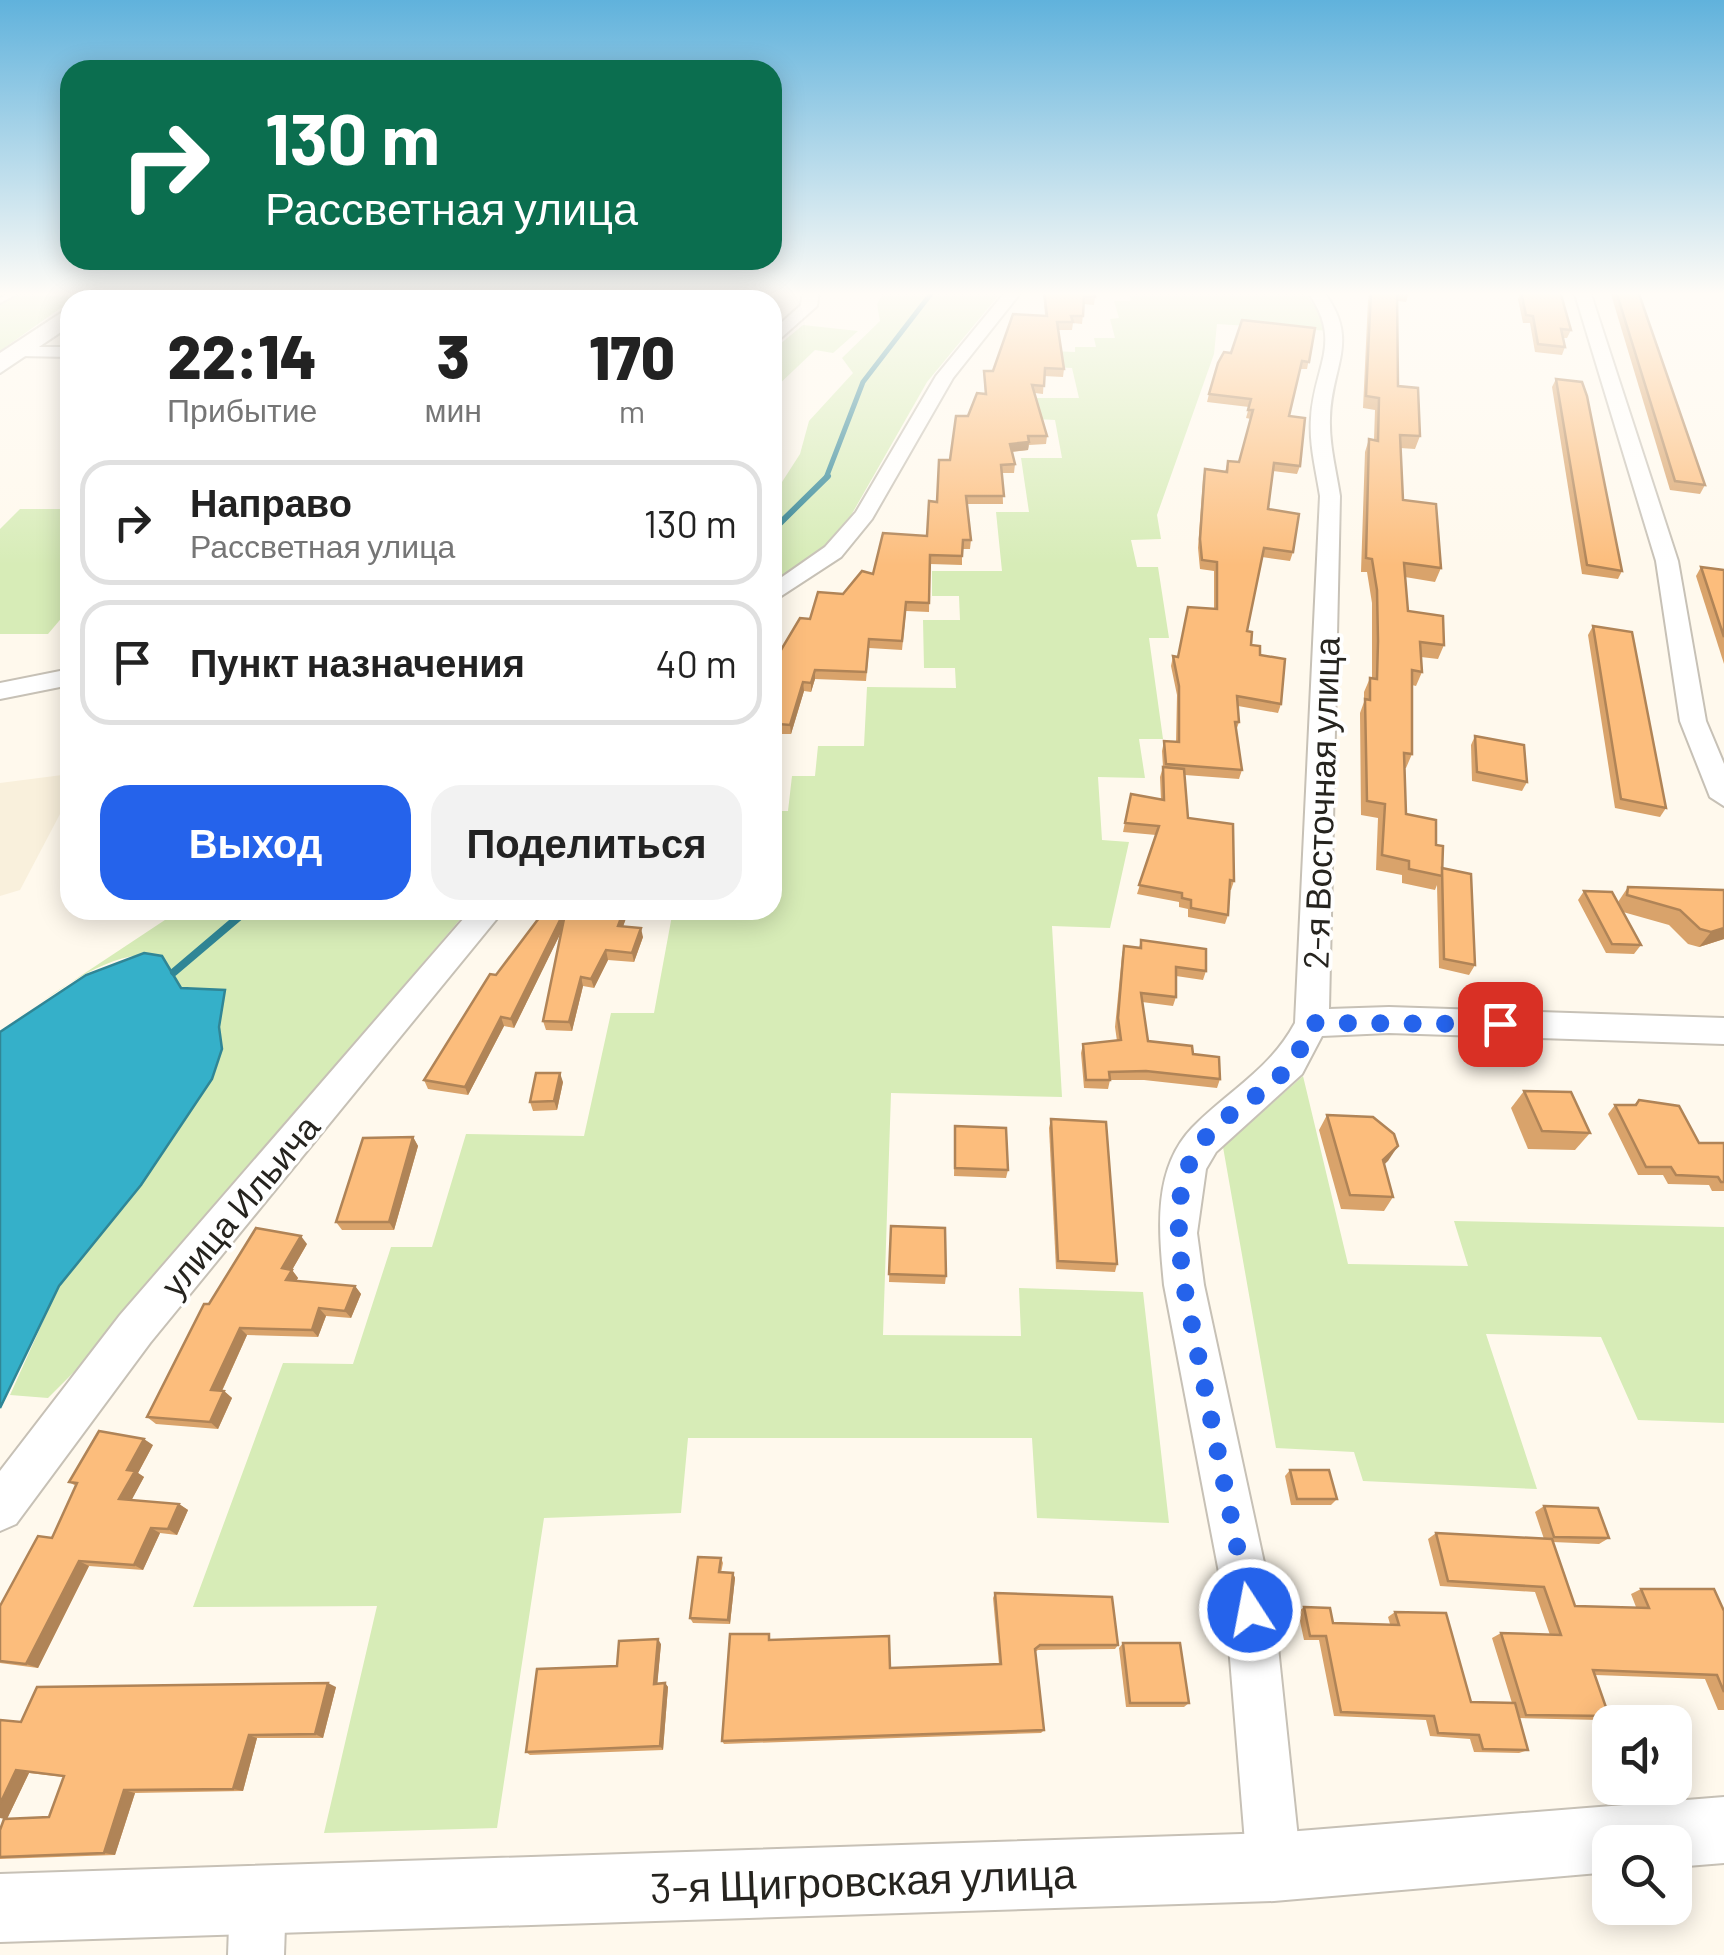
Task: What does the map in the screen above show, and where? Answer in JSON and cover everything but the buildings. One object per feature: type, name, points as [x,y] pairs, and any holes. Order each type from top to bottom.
[{"type":"street","points":[[782,588],[832,552],[865,514],[941,382]]},
{"type":"street","name":"2-я Восточная улица","points":[[1274,1867],[1250,1610],[1184,1286],[1178,1233],[1182,1182],[1202,1141],[1290,1064],[1312,1023],[1330,496],[1320,412],[1326,382]]},
{"type":"street","points":[[1611,382],[1668,562],[1692,720],[1724,797]]},
{"type":"street","points":[[0,691],[60,680]]},
{"type":"street","name":"улица Ильича","points":[[0,1508],[135,1329],[480,920]]},
{"type":"street","points":[[1312,1023],[1389,1020],[1724,1031]]},
{"type":"street","name":"3-я Щигровская улица","points":[[0,1908],[257,1926],[1274,1867],[1724,1830]]},
{"type":"shaded area","points":[[60,775],[60,814],[20,890],[0,896],[0,783]]},
{"type":"green space","points":[[845,382],[927,382],[845,526],[816,557],[782,583],[782,482],[800,454],[809,421]]},
{"type":"green space","points":[[1075,382],[1204,382],[1157,515],[1161,539],[1131,540],[1137,567],[1158,567],[1169,638],[1149,638],[1163,739],[1139,739],[1145,778],[1098,777],[1102,840],[1129,842],[1110,928],[1052,926],[1062,1097],[891,1093],[883,1335],[1021,1336],[1019,1288],[1143,1292],[1169,1523],[1037,1518],[1032,1438],[688,1438],[681,1513],[544,1518],[497,1828],[324,1833],[377,1606],[193,1607],[283,1363],[353,1364],[391,1247],[432,1247],[466,1134],[584,1136],[611,1013],[654,1013],[671,920],[782,920],[782,811],[788,811],[792,776],[815,776],[818,746],[864,746],[867,687],[956,688],[955,668],[924,668],[923,620],[960,620],[959,596],[932,596],[932,571],[1002,571],[996,512],[1029,512],[1021,458],[1062,458],[1055,420],[1037,419],[1033,398],[1079,398]]},
{"type":"green space","points":[[20,509],[60,509],[60,620],[48,634],[0,634],[0,529]]},
{"type":"green space","points":[[165,920],[460,920],[90,1356],[48,1398],[10,1395],[59,1286],[141,1185],[222,1049],[219,1027],[225,990],[181,988],[162,956],[123,958],[84,974]]},
{"type":"green space","points":[[1303,1076],[1348,1264],[1468,1266],[1454,1221],[1724,1227],[1724,1423],[1638,1420],[1601,1337],[1486,1334],[1537,1489],[1363,1481],[1354,1452],[1276,1448],[1223,1147]]},
{"type":"water","points":[[144,953],[162,956],[181,988],[225,990],[219,1027],[222,1049],[212,1079],[141,1185],[59,1286],[0,1408],[0,1032],[86,975]]},
{"type":"waterway","points":[[826,478],[863,382]]},
{"type":"waterway","points":[[782,521],[826,478]]},
{"type":"waterway","points":[[174,972],[235,920]]},
{"type":"route","points":[[1250,1610],[1184,1286],[1178,1233],[1182,1182],[1190,1163],[1202,1141],[1290,1064],[1312,1023],[1389,1020],[1500,1024]]}]
